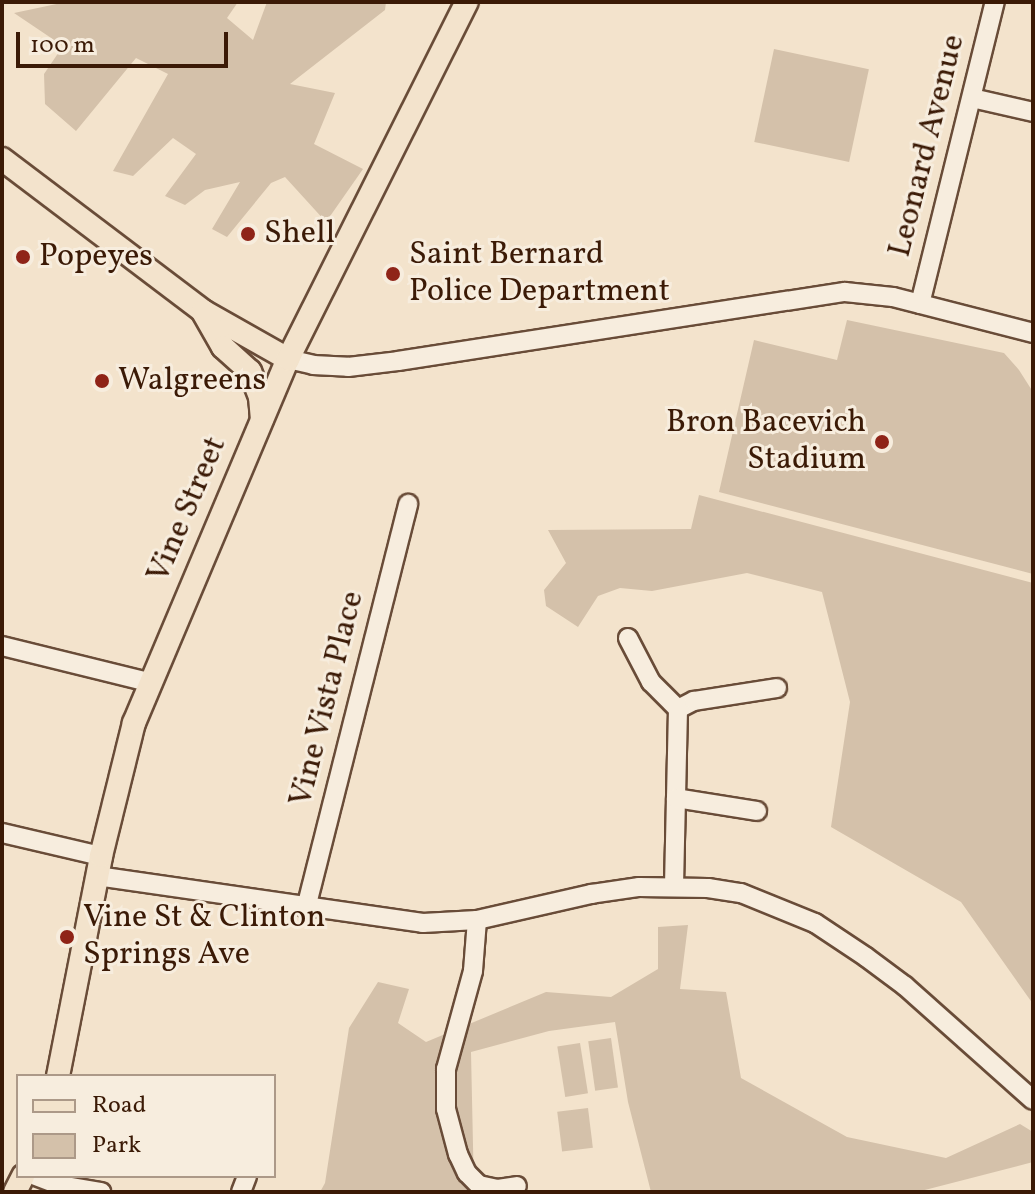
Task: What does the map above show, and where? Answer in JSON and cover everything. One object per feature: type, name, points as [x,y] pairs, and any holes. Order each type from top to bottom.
[{"type":"main road","name":"Vine Street","points":[[58,1074],[99,866],[134,723],[149,682],[288,359],[467,2]]},
{"type":"main road","points":[[2,159],[203,311],[288,359]]},
{"type":"main road","points":[[203,311],[223,347],[250,371],[260,397],[262,419]]},
{"type":"street","name":"Leonard Avenue","points":[[920,304],[995,2]]},
{"type":"street","points":[[972,98],[1033,112]]},
{"type":"street","points":[[288,359],[335,367],[398,361],[824,293],[873,294],[1033,333]]},
{"type":"street","name":"Vine Vista Place","points":[[306,908],[408,504]]},
{"type":"street","points":[[628,638],[651,682],[678,709],[674,886]]},
{"type":"street","points":[[2,646],[149,682]]},
{"type":"street","points":[[678,709],[694,701],[777,688]]},
{"type":"street","points":[[676,798],[757,811]]},
{"type":"street","points":[[2,833],[99,866],[306,908],[390,921],[477,920],[591,894],[674,886],[741,893],[815,923],[905,986],[1033,1100]]},
{"type":"street","points":[[477,920],[473,971],[446,1069],[446,1109],[460,1162],[467,1173],[479,1185],[498,1189],[517,1186]]},
{"type":"street","points":[[41,1178],[60,1185],[101,1192]]},
{"type":"green space","points":[[66,2],[238,2],[227,18],[253,40],[267,2],[386,2],[385,10],[290,84],[335,93],[314,144],[363,169],[326,222],[285,177],[271,183],[227,237],[212,229],[240,182],[205,190],[185,205],[165,196],[196,154],[173,138],[133,176],[113,171],[168,74],[136,58],[76,131],[45,104],[44,74],[63,46],[14,13]]},
{"type":"green space","points":[[774,49],[869,69],[849,162],[754,142]]},
{"type":"green space","name":"Bron Bacevich Stadium","points":[[847,320],[1004,353],[1019,370],[1033,392],[1033,574],[719,492],[754,340],[837,360]]},
{"type":"green space","points":[[699,495],[1033,583],[1033,1004],[961,902],[831,827],[850,702],[822,592],[747,573],[652,591],[620,588],[598,596],[578,627],[546,606],[544,590],[566,563],[548,530],[691,529]]},
{"type":"green space","points":[[688,925],[680,989],[726,992],[741,1078],[847,1137],[946,1158],[1020,1124],[1033,1132],[1033,1162],[917,1192],[651,1192],[628,1102],[615,1022],[549,1031],[471,1052],[474,1192],[320,1192],[325,1183],[349,1028],[378,982],[409,989],[398,1023],[426,1042],[546,992],[611,997],[658,969],[658,927]]},
{"type":"green space","points":[[611,1038],[618,1088],[595,1091],[588,1041]]},
{"type":"green space","points":[[580,1043],[588,1093],[565,1097],[557,1047]]},
{"type":"green space","points":[[588,1108],[593,1148],[562,1151],[557,1112]]},
{"type":"place","name":"Shell","points":[[248,234]]},
{"type":"place","name":"Popeyes","points":[[23,257]]},
{"type":"place","name":"Saint Bernard Police Department","points":[[393,274]]},
{"type":"place","name":"Walgreens","points":[[102,381]]},
{"type":"place","name":"Bron Bacevich Stadium","points":[[882,442]]},
{"type":"place","name":"Vine St & Clinton Springs Ave","points":[[67,937]]}]
